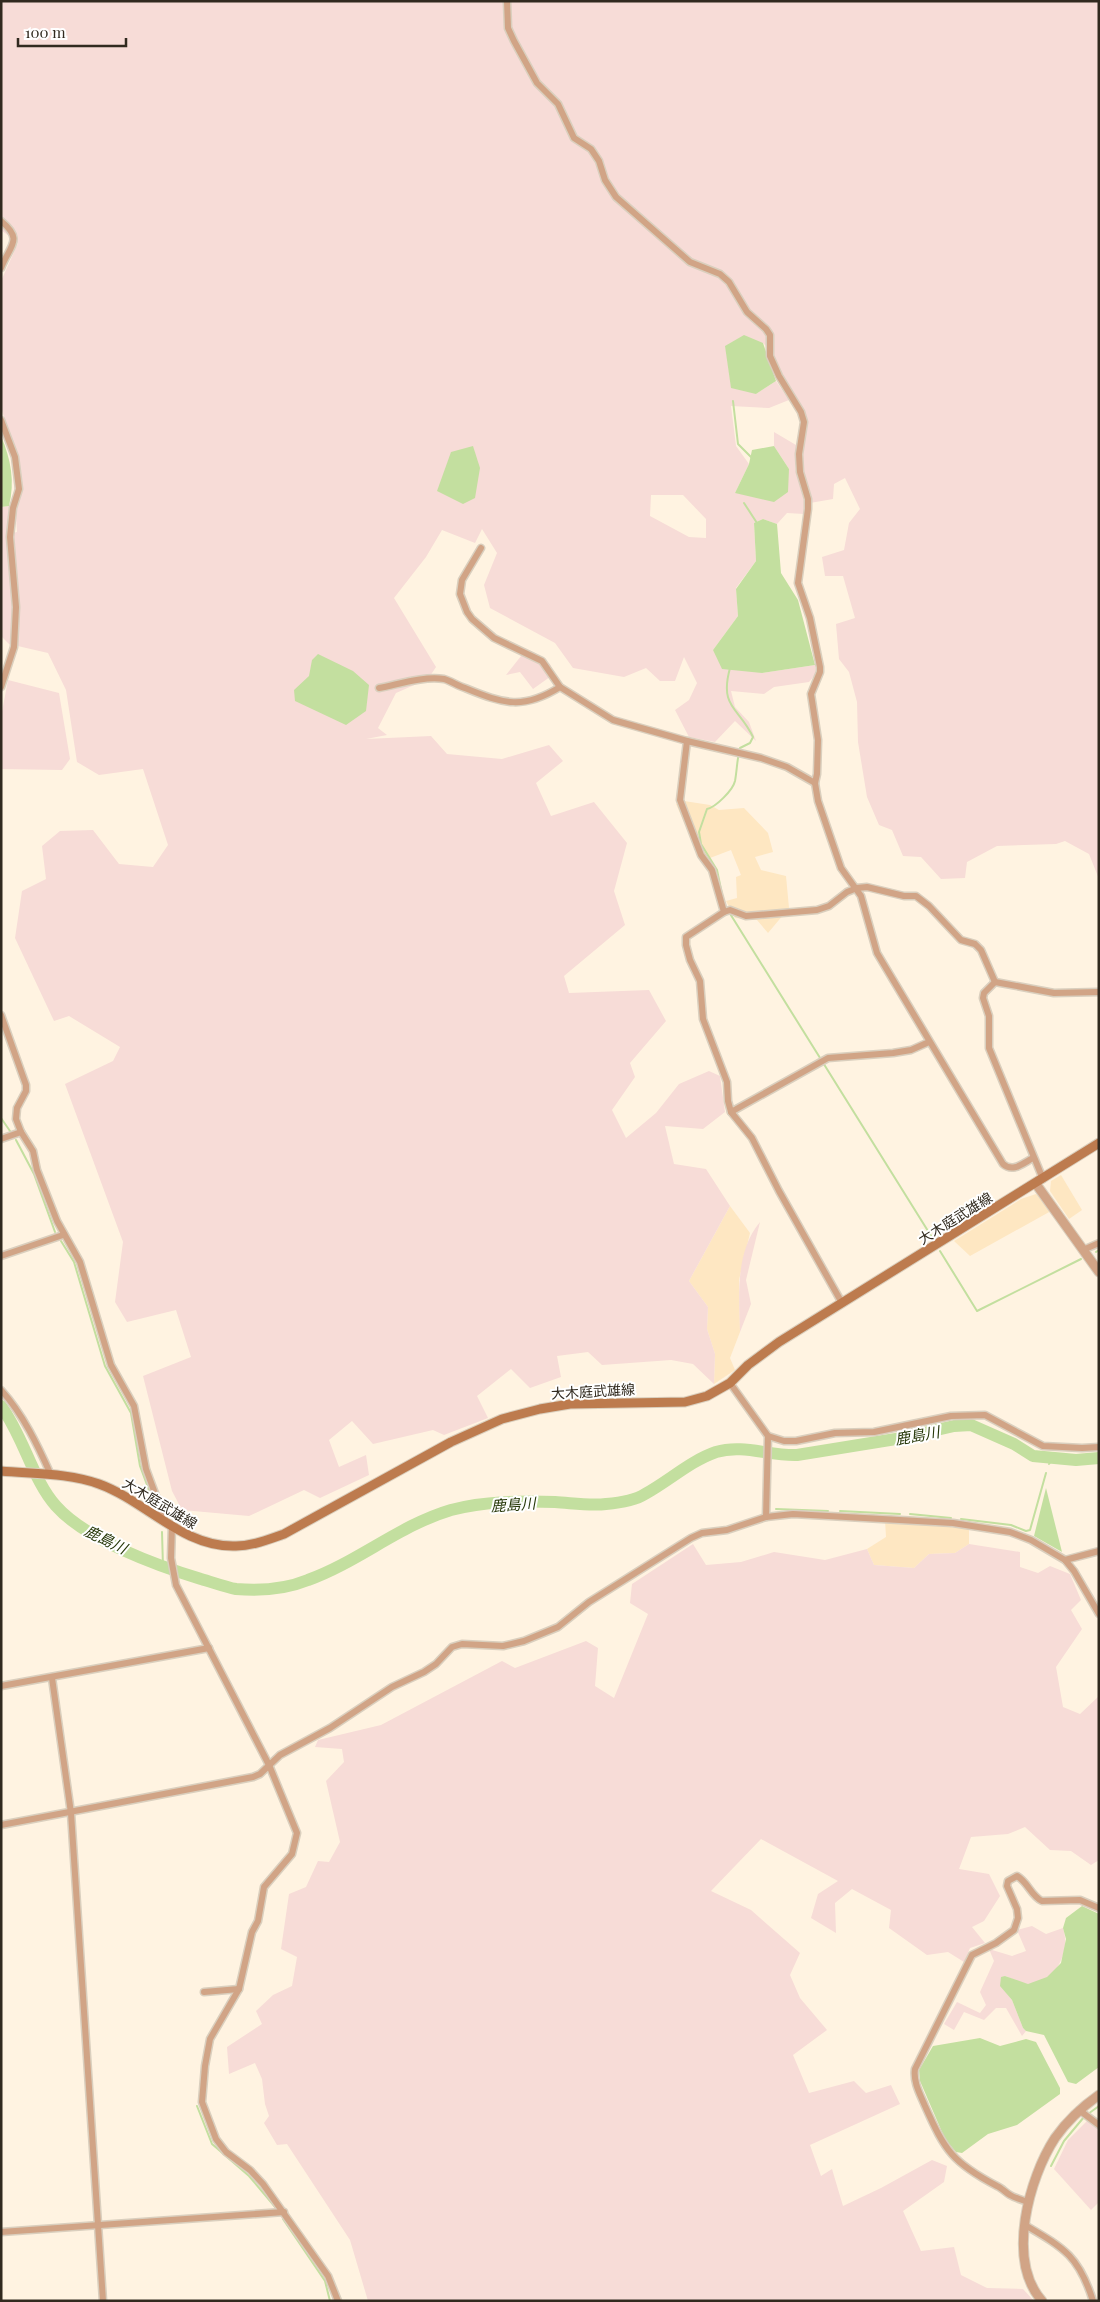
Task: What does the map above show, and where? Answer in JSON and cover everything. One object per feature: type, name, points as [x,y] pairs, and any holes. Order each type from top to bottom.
[{"type":"main road","name":"大木庭武雄線","points":[[1,1471],[76,1477],[100,1484],[194,1539],[215,1545],[236,1546],[257,1543],[284,1534],[450,1442],[502,1419],[540,1409],[570,1404],[685,1402],[707,1396],[730,1384],[748,1365],[779,1342],[1099,1144]]},
{"type":"street","points":[[507,1],[508,28],[537,83],[558,104],[574,138],[591,149],[599,161],[605,180],[616,197],[690,262],[720,274],[729,282],[747,312],[766,328],[770,335],[770,356],[779,376],[801,412],[804,422],[798,454],[800,472],[808,499],[808,509],[798,583],[810,618],[820,666],[820,672],[811,694],[818,740],[815,783],[818,801],[841,868],[848,880],[857,888],[877,954],[929,1042],[1003,1164],[1007,1168],[1013,1168],[1033,1158]]},
{"type":"street","points":[[1,221],[11,229],[14,235],[14,244],[7,252],[1,268]]},
{"type":"street","points":[[1,420],[15,457],[19,489],[10,537],[16,607],[14,647],[1,687]]},
{"type":"street","points":[[481,548],[462,580],[460,594],[467,612],[472,619],[494,638],[542,662],[560,687],[613,720],[687,741],[770,761],[788,767],[815,783]]},
{"type":"street","points":[[379,688],[429,678],[446,680],[509,702],[526,703],[542,698],[560,687]]},
{"type":"street","points":[[687,741],[680,800],[701,855],[712,870],[724,912]]},
{"type":"street","points":[[842,1302],[779,1192],[752,1138],[731,1112],[728,1102],[727,1082],[703,1020],[700,982],[686,945],[689,934],[730,910],[746,916],[817,910],[829,906],[847,892],[867,887],[904,896],[916,896],[929,906],[962,940],[975,944],[981,950],[995,982]]},
{"type":"street","points":[[995,982],[1054,993],[1099,992]]},
{"type":"street","points":[[995,982],[984,993],[983,998],[989,1016],[989,1048],[1033,1158],[1039,1181],[1099,1272]]},
{"type":"street","points":[[1,1015],[26,1085],[26,1091],[16,1119],[21,1132],[33,1151],[37,1170],[63,1235],[80,1262],[111,1365],[134,1406],[146,1469],[159,1504],[162,1519]]},
{"type":"street","points":[[731,1112],[822,1061],[911,1050],[929,1042]]},
{"type":"street","points":[[1,1139],[21,1132]]},
{"type":"street","points":[[1,1256],[63,1235]]},
{"type":"street","points":[[1083,1250],[1099,1243]]},
{"type":"street","points":[[730,1384],[768,1438],[766,1517]]},
{"type":"street","points":[[1,1390],[26,1425],[51,1475]]},
{"type":"street","points":[[768,1438],[796,1441],[835,1432],[874,1432],[952,1416],[985,1415],[1043,1446],[1099,1447]]},
{"type":"street","points":[[1,1824],[71,1813],[238,1781],[260,1774],[280,1755],[330,1728],[392,1687],[424,1672],[436,1664],[452,1647],[462,1644],[504,1646],[533,1638],[558,1627],[589,1602],[691,1538],[702,1534],[727,1530],[766,1517],[793,1514],[861,1516],[953,1523],[1010,1532],[1031,1540],[1065,1560],[1074,1571],[1099,1614]]},
{"type":"street","points":[[172,1525],[171,1558],[176,1585],[269,1765],[289,1809],[297,1833],[297,1840],[292,1854],[264,1887],[258,1920],[252,1932],[239,1989],[210,2039],[205,2066],[202,2102],[216,2139],[226,2152],[250,2170],[263,2184],[284,2212],[304,2245],[328,2276],[338,2301]]},
{"type":"street","points":[[1065,1560],[1099,1551]]},
{"type":"street","points":[[1,1686],[209,1648]]},
{"type":"street","points":[[52,1678],[71,1813],[102,2301]]},
{"type":"street","points":[[1028,2202],[1011,2196],[998,2186],[971,2172],[948,2151],[940,2140],[921,2097],[914,2077],[915,2069],[972,1955],[996,1943],[1014,1930],[1018,1918],[1017,1909],[1007,1886],[1008,1881],[1017,1876],[1023,1879],[1037,1898],[1042,1901],[1080,1900],[1099,1908]]},
{"type":"street","points":[[204,1992],[239,1989]]},
{"type":"street","points":[[1042,2301],[1030,2280],[1025,2260],[1028,2202],[1037,2171],[1056,2137],[1078,2110],[1099,2095]]},
{"type":"street","points":[[1078,2110],[1099,2125]]},
{"type":"street","points":[[1,2232],[284,2212]]},
{"type":"street","points":[[1026,2225],[1056,2243],[1074,2258],[1082,2270],[1093,2301]]},
{"type":"shaded area","points":[[1,1],[1099,1],[1099,879],[1089,854],[1065,841],[1056,844],[997,846],[967,862],[965,878],[941,879],[921,857],[903,856],[892,830],[879,825],[867,797],[858,742],[857,702],[849,672],[839,659],[836,624],[855,618],[843,576],[825,576],[822,557],[844,550],[849,523],[860,509],[845,478],[834,484],[833,499],[810,503],[800,451],[807,419],[783,378],[773,353],[763,343],[756,394],[776,381],[789,400],[769,408],[731,406],[736,446],[749,464],[735,493],[789,469],[774,446],[774,432],[796,445],[795,468],[805,504],[804,514],[787,513],[777,524],[763,519],[754,523],[756,561],[736,588],[738,616],[713,650],[762,673],[815,665],[816,674],[809,682],[774,687],[764,694],[731,691],[735,707],[749,722],[756,741],[735,721],[715,742],[689,737],[675,710],[689,700],[697,683],[684,657],[675,681],[660,681],[646,668],[624,677],[573,668],[555,643],[490,608],[484,585],[497,553],[482,529],[475,543],[442,530],[426,557],[394,598],[436,667],[428,679],[396,693],[378,728],[387,735],[366,739],[431,736],[447,754],[502,759],[549,745],[563,761],[536,783],[551,816],[594,802],[627,843],[614,891],[625,925],[564,976],[569,993],[649,990],[666,1021],[630,1063],[635,1077],[612,1110],[626,1138],[656,1113],[679,1084],[709,1071],[720,1076],[725,1112],[703,1129],[665,1126],[674,1164],[706,1169],[730,1206],[689,1281],[708,1307],[707,1329],[715,1354],[714,1384],[693,1364],[671,1360],[602,1365],[588,1352],[557,1356],[561,1377],[530,1388],[511,1369],[477,1396],[488,1418],[444,1435],[433,1430],[373,1444],[352,1421],[329,1440],[339,1467],[366,1455],[369,1475],[320,1498],[304,1490],[249,1516],[182,1510],[172,1491],[143,1376],[191,1357],[176,1310],[127,1322],[115,1302],[123,1242],[65,1084],[113,1061],[120,1047],[69,1016],[54,1021],[15,938],[22,891],[46,879],[42,846],[60,831],[93,830],[119,864],[153,867],[168,845],[143,769],[99,775],[77,762],[66,690],[48,653],[9,644],[1,636],[1,507],[9,506],[8,534],[17,532],[11,441],[1,407],[1,281],[18,243],[1,230]],"holes":[[[651,495],[683,495],[706,519],[706,538],[689,537],[650,516]]]},
{"type":"shaded area","points":[[744,335],[763,343],[776,381],[756,394],[731,388],[725,346]]},
{"type":"shaded area","points":[[1,436],[10,462],[12,488],[9,506],[1,507]]},
{"type":"shaded area","points":[[473,446],[480,468],[475,498],[463,504],[437,491],[451,452]]},
{"type":"shaded area","points":[[774,446],[789,469],[788,492],[774,502],[735,493],[749,464],[752,450]]},
{"type":"shaded area","points":[[763,519],[777,524],[781,573],[798,600],[815,665],[762,673],[722,669],[713,650],[738,616],[736,589],[756,561],[754,523]]},
{"type":"shaded area","points":[[525,651],[550,664],[554,674],[533,689],[520,672],[506,675]]},
{"type":"shaded area","points":[[318,654],[353,671],[369,685],[366,711],[346,725],[295,701],[294,690],[309,676],[312,660]]},
{"type":"shaded area","points":[[8,680],[59,693],[70,759],[62,770],[1,769],[1,717]]},
{"type":"shaded area","points":[[684,801],[710,805],[719,810],[744,808],[768,833],[773,852],[755,857],[761,870],[786,876],[789,908],[768,933],[757,920],[735,918],[726,901],[737,898],[736,877],[741,875],[731,850],[710,858],[699,857],[676,804]]},
{"type":"shaded area","points":[[1061,1175],[1082,1210],[1069,1219],[1050,1191],[1051,1181]]},
{"type":"shaded area","points":[[1036,1194],[1043,1199],[1051,1211],[970,1256],[954,1241],[1021,1199]]},
{"type":"shaded area","points":[[730,1206],[750,1233],[739,1280],[740,1332],[730,1358],[735,1370],[714,1384],[715,1354],[707,1329],[708,1307],[689,1281]]},
{"type":"shaded area","points":[[760,1222],[746,1280],[751,1304],[740,1332],[739,1289],[742,1260],[752,1234]]},
{"type":"shaded area","points":[[1046,1488],[1062,1552],[1034,1536]]},
{"type":"shaded area","points":[[885,1520],[969,1529],[969,1544],[955,1553],[929,1554],[914,1568],[874,1565],[867,1549],[886,1537]]},
{"type":"shaded area","points":[[693,1544],[706,1565],[741,1562],[774,1552],[825,1560],[867,1549],[874,1565],[914,1568],[929,1554],[955,1553],[969,1544],[1020,1552],[1020,1567],[1038,1573],[1050,1566],[1070,1574],[1081,1600],[1071,1610],[1082,1629],[1056,1667],[1063,1707],[1080,1714],[1099,1696],[1099,1860],[1091,1865],[1071,1851],[1050,1850],[1025,1827],[1008,1834],[971,1837],[959,1869],[989,1874],[1000,1896],[984,1921],[972,1927],[985,1943],[970,1948],[964,1962],[948,1952],[927,1955],[889,1928],[891,1910],[852,1889],[835,1903],[836,1933],[811,1918],[818,1894],[838,1881],[761,1839],[711,1891],[751,1910],[800,1953],[790,1975],[800,1998],[827,2030],[793,2055],[809,2093],[854,2081],[866,2093],[891,2085],[900,2104],[810,2145],[821,2176],[832,2169],[843,2206],[932,2160],[947,2166],[944,2182],[903,2211],[921,2251],[954,2247],[961,2275],[987,2288],[1023,2289],[1034,2301],[368,2301],[350,2240],[287,2144],[277,2145],[264,2123],[269,2116],[265,2104],[262,2079],[255,2063],[229,2074],[227,2047],[262,2024],[256,2011],[273,1995],[292,1986],[297,1957],[281,1949],[289,1894],[306,1887],[318,1861],[329,1862],[340,1842],[326,1781],[344,1762],[342,1749],[315,1747],[318,1740],[381,1725],[502,1661],[515,1668],[586,1641],[598,1648],[595,1686],[614,1698],[648,1614],[630,1603],[632,1584]]},
{"type":"shaded area","points":[[1082,1906],[1099,1914],[1099,2067],[1076,2084],[1068,2082],[1044,2035],[1026,2031],[1023,2028],[1012,2000],[1000,1986],[1001,1977],[1005,1976],[1028,1984],[1047,1977],[1061,1963],[1066,1939],[1063,1928],[1066,1918]]},
{"type":"shaded area","points":[[1032,1926],[1046,1934],[1063,1928],[1065,1946],[1063,1956],[1053,1972],[1038,1982],[1022,1983],[1005,1976],[1001,1986],[1012,2000],[1026,2031],[1022,2036],[1006,2008],[996,2008],[984,2020],[964,2012],[954,2030],[944,2024],[957,2002],[980,2013],[986,2005],[980,1992],[994,1961],[989,1949],[1012,1956],[1026,1951],[1017,1930]]},
{"type":"shaded area","points":[[980,2038],[1000,2046],[1026,2039],[1036,2042],[1060,2088],[1060,2094],[1017,2125],[988,2134],[962,2153],[956,2152],[945,2139],[920,2081],[919,2070],[933,2046]]},
{"type":"shaded area","points":[[1088,2120],[1099,2129],[1099,2202],[1091,2210],[1054,2169],[1068,2140]]},
{"type":"waterway","points":[[733,401],[738,444],[752,458]]},
{"type":"waterway","points":[[744,503],[757,523]]},
{"type":"waterway","points":[[723,899],[717,870],[701,844],[699,832],[707,809],[719,802],[734,785],[740,748],[750,743],[753,737],[729,700],[727,681],[730,668]]},
{"type":"waterway","points":[[729,912],[933,1239]]},
{"type":"waterway","points":[[1,1118],[10,1131]]},
{"type":"waterway","points":[[16,1140],[34,1174],[55,1232]]},
{"type":"waterway","points":[[61,1241],[74,1262],[105,1366],[131,1413],[140,1466],[153,1501]]},
{"type":"waterway","points":[[940,1251],[977,1311],[1081,1259]]},
{"type":"waterway","name":"鹿島川","points":[[1,1406],[16,1431],[34,1471],[48,1495],[56,1506],[69,1518],[104,1541],[144,1559],[223,1586],[245,1590],[282,1587],[308,1580],[344,1564],[414,1525],[451,1510],[503,1502],[555,1502],[594,1505],[631,1500],[654,1489],[706,1456],[726,1450],[736,1449],[797,1455],[902,1438],[954,1426],[971,1425],[1014,1444],[1033,1456],[1076,1460],[1099,1458]]},
{"type":"waterway","points":[[1049,1464],[1052,1460]]},
{"type":"waterway","points":[[961,1519],[1011,1525],[1026,1531],[1030,1530],[1046,1473]]},
{"type":"waterway","points":[[776,1509],[828,1511]]},
{"type":"waterway","points":[[840,1511],[900,1514]]},
{"type":"waterway","points":[[910,1514],[951,1518]]},
{"type":"waterway","points":[[162,1532],[163,1567]]},
{"type":"waterway","points":[[197,2106],[212,2144],[249,2176],[276,2208]]},
{"type":"waterway","points":[[1088,2114],[1099,2106]]},
{"type":"waterway","points":[[1051,2166],[1064,2141],[1084,2117]]},
{"type":"waterway","points":[[283,2219],[325,2281],[330,2301]]}]
